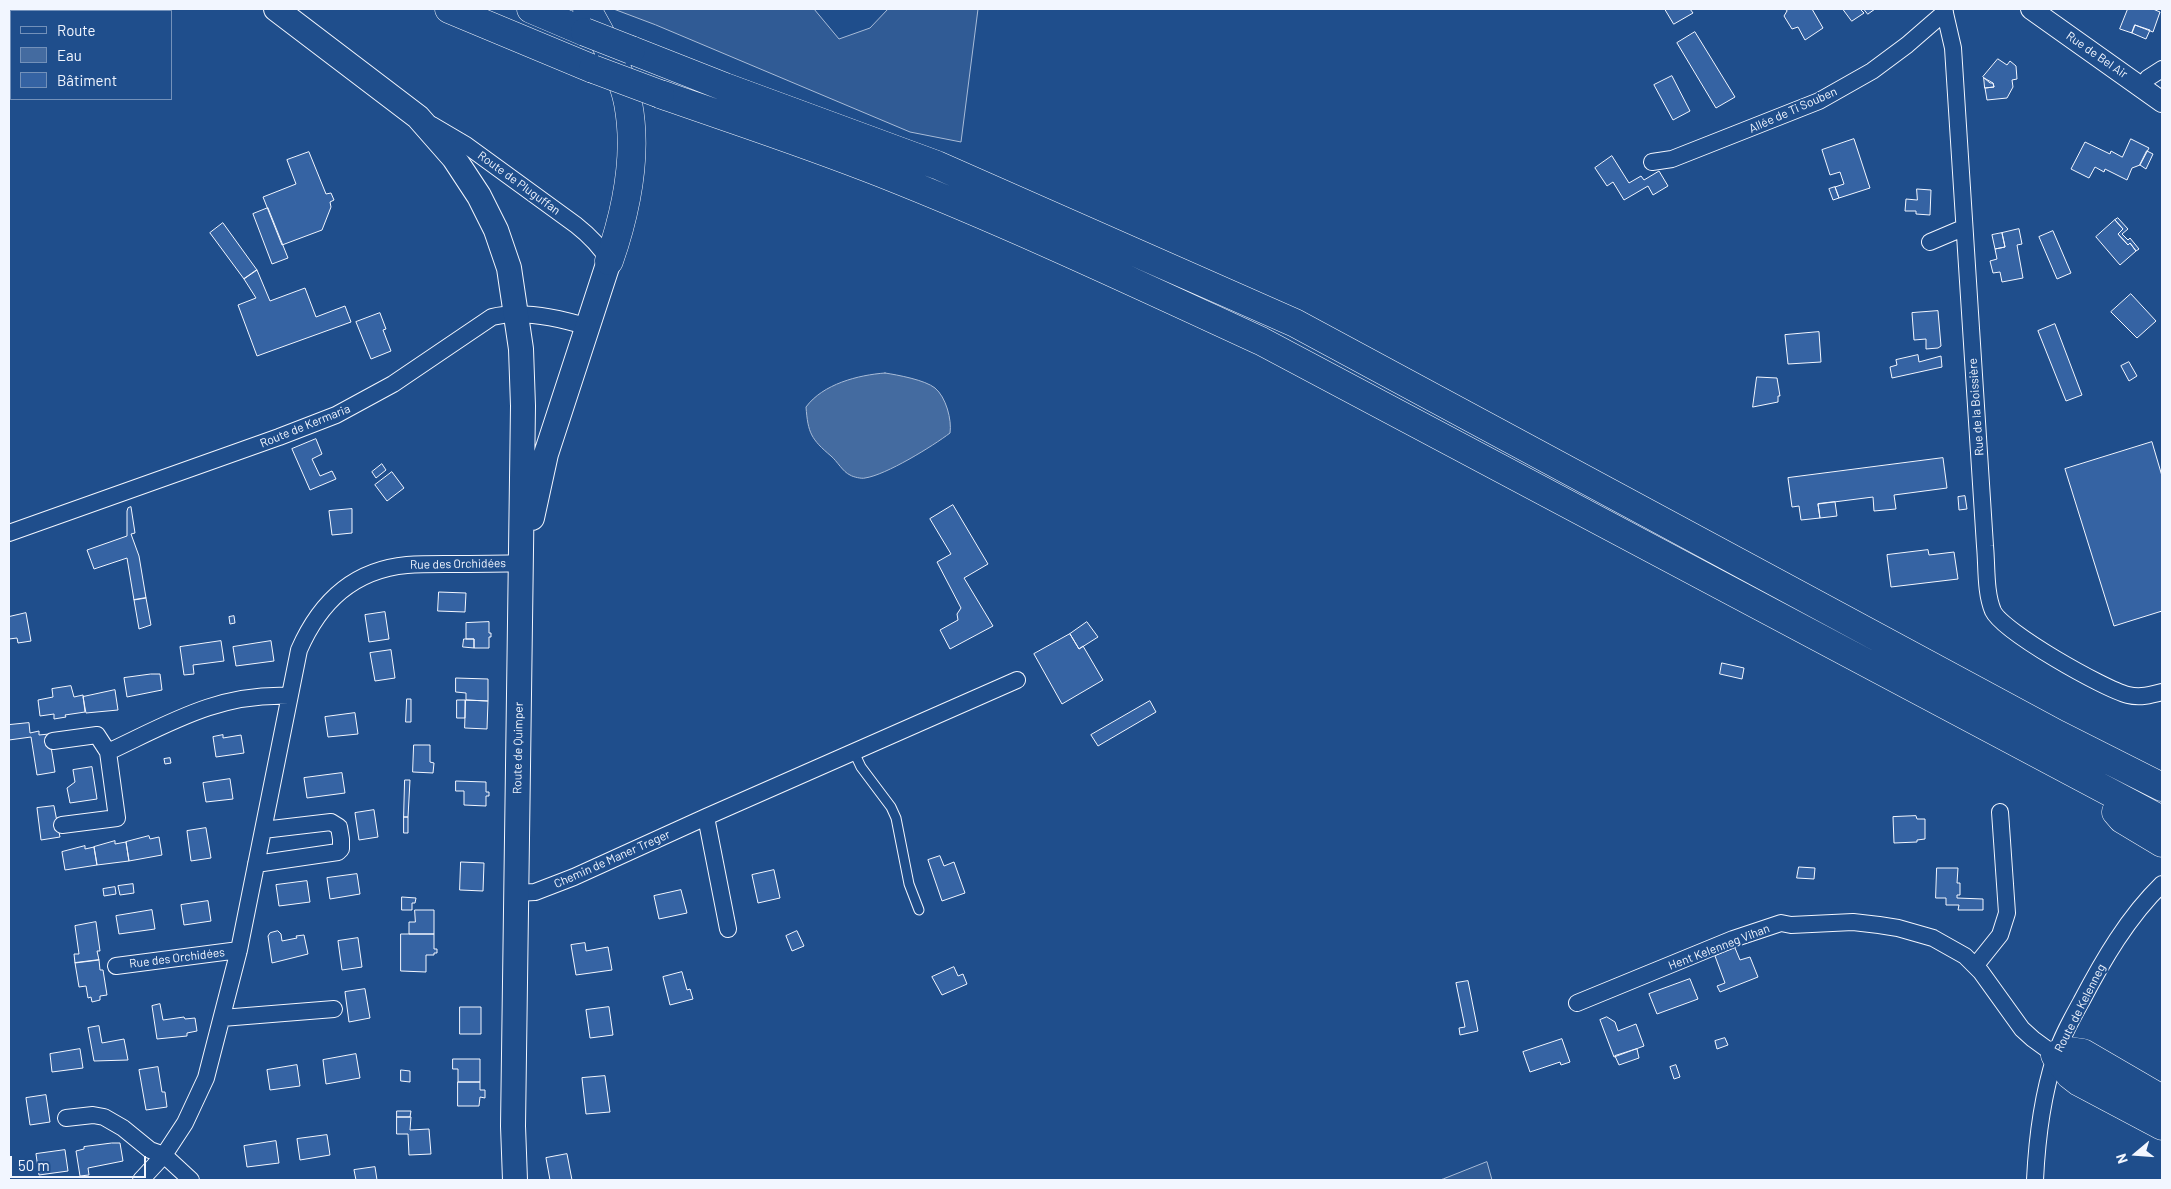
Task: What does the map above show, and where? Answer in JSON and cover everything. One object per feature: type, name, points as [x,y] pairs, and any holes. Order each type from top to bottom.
[{"type":"highway","points":[[449,9],[593,69],[788,138],[882,174],[1111,271],[1261,342],[2162,820]]},
{"type":"highway","points":[[530,9],[586,20],[631,50],[725,87],[937,165],[1295,323],[2057,734],[2162,787]]},
{"type":"highway","points":[[586,20],[624,86],[631,132],[626,197],[620,228],[609,261]]},
{"type":"highway","points":[[2091,782],[2122,819],[2162,843]]},
{"type":"highway","points":[[2162,1100],[2083,1053],[2068,1051],[2055,1055],[2070,1075],[2079,1082],[2162,1126]]},
{"type":"main road","name":"Route de Pluguffan","points":[[276,9],[418,117],[454,158],[479,196],[492,223],[509,268],[518,316]]},
{"type":"main road","points":[[522,563],[546,454],[609,261]]},
{"type":"main road","name":"Route de Quimper","points":[[515,1180],[516,893],[523,380],[518,316]]},
{"type":"street","name":"Rue de Bel Air","points":[[2031,9],[2162,102]]},
{"type":"street","name":"Allée de Ti Souben","points":[[1652,162],[1672,159],[1819,101],[1872,71],[1907,45],[1945,10]]},
{"type":"street","name":"Rue de la Boissière","points":[[1945,10],[1953,48],[1963,228],[1987,571],[1994,612],[2009,628],[2040,648],[2087,676],[2122,693],[2135,696],[2162,692]]},
{"type":"street","points":[[2142,86],[2148,78],[2162,69]]},
{"type":"street","name":"Route de Pluguffan","points":[[418,117],[466,145],[576,224],[597,243],[609,261]]},
{"type":"street","points":[[1930,242],[1963,228]]},
{"type":"street","name":"Route de Kermaria","points":[[9,533],[57,518],[320,422],[393,384],[492,317],[518,316],[562,320],[588,327]]},
{"type":"street","name":"Rue des Orchidées","points":[[141,1180],[164,1156],[194,1106],[206,1078],[239,950],[289,696],[299,650],[307,632],[327,603],[346,586],[382,570],[406,565],[522,563]]},
{"type":"street","name":"Chemin de Maner Treger","points":[[516,893],[535,892],[552,886],[706,816],[1017,680]]},
{"type":"street","points":[[108,752],[178,718],[224,702],[255,695],[289,696]]},
{"type":"street","points":[[54,741],[97,736],[108,752],[117,818],[62,826]]},
{"type":"street","points":[[1976,965],[2000,935],[2007,913],[2000,812]]},
{"type":"street","points":[[706,816],[728,928]]},
{"type":"street","points":[[256,864],[338,852],[341,846],[339,827],[331,822],[263,830]]},
{"type":"street","name":"Route de Kelenneg","points":[[2035,1180],[2040,1116],[2055,1055],[2102,964],[2138,910],[2162,884]]},
{"type":"street","name":"Hent Kelenneg Vihan","points":[[1577,1003],[1725,943],[1781,923],[1853,922],[1898,928],[1933,938],[1966,956],[1976,965],[2022,1029],[2033,1040],[2055,1055]]},
{"type":"street","name":"Rue des Orchidées","points":[[116,966],[239,950]]},
{"type":"street","points":[[222,1018],[334,1009]]},
{"type":"street","points":[[66,1118],[93,1114],[104,1117],[123,1128],[150,1150],[164,1156],[191,1180]]},
{"type":"lane","points":[[854,752],[861,767],[891,807],[896,818],[908,884],[919,910]]},
{"type":"shaded area","points":[[614,9],[814,9],[839,39],[870,28],[888,9],[978,9],[961,142],[910,132]]},
{"type":"shaded area","points":[[1487,1162],[1492,1180],[1440,1180],[1443,1179]]},
{"type":"water","points":[[885,373],[918,380],[935,388],[942,397],[947,409],[950,433],[885,472],[865,478],[855,477],[845,471],[815,440],[808,423],[806,407],[822,392],[842,382]]},
{"type":"building","points":[[1665,9],[1690,9],[1693,13],[1674,24]]},
{"type":"building","points":[[1785,9],[1812,9],[1823,28],[1805,40],[1798,27],[1792,29],[1784,16],[1787,11]]},
{"type":"building","points":[[1843,9],[1860,9],[1864,13],[1852,21]]},
{"type":"building","points":[[1864,9],[1875,9],[1868,14]]},
{"type":"building","points":[[2128,9],[2153,9],[2160,12],[2153,32],[2135,25],[2132,33],[2120,29]]},
{"type":"building","points":[[2135,25],[2150,30],[2146,39],[2132,33]]},
{"type":"building","points":[[1695,32],[1735,97],[1716,108],[1677,43]]},
{"type":"building","points":[[1998,59],[2007,65],[2010,61],[2016,66],[2017,79],[2012,80],[2013,87],[2007,98],[1987,100],[1985,88],[1994,87],[1993,83],[1990,83],[1983,77]]},
{"type":"building","points":[[1672,76],[1690,111],[1673,120],[1654,85]]},
{"type":"building","points":[[1984,78],[1993,83],[1994,87],[1985,88]]},
{"type":"building","points":[[1854,139],[1870,188],[1839,198],[1835,187],[1844,184],[1840,172],[1830,175],[1822,150]]},
{"type":"building","points":[[2131,139],[2149,148],[2140,165],[2132,168],[2127,180],[2105,169],[2104,172],[2095,167],[2089,178],[2071,169],[2085,142],[2110,154],[2111,151],[2122,157]]},
{"type":"building","points":[[2147,151],[2153,154],[2146,169],[2140,165]]},
{"type":"building","points":[[309,152],[326,194],[331,193],[334,200],[330,202],[331,207],[322,230],[282,245],[263,197],[296,184],[287,160]]},
{"type":"building","points":[[1612,156],[1629,183],[1641,176],[1644,180],[1659,171],[1668,186],[1653,195],[1648,186],[1624,200],[1613,182],[1607,186],[1595,168]]},
{"type":"building","points":[[1835,187],[1839,198],[1833,200],[1829,189]]},
{"type":"building","points":[[1917,189],[1931,190],[1930,215],[1916,214],[1916,211],[1905,211],[1906,199],[1917,200]]},
{"type":"building","points":[[268,208],[288,258],[272,264],[253,214]]},
{"type":"building","points":[[2118,218],[2128,229],[2122,234],[2128,240],[2130,238],[2139,249],[2136,251],[2130,243],[2128,245],[2118,234],[2123,229],[2115,220]]},
{"type":"building","points":[[2115,220],[2123,229],[2118,234],[2128,245],[2130,243],[2136,251],[2120,265],[2096,237]]},
{"type":"building","points":[[223,223],[257,270],[244,279],[210,233]]},
{"type":"building","points":[[2019,229],[2022,244],[2017,245],[2023,278],[2002,282],[2000,272],[1993,273],[1990,261],[1997,259],[1995,249],[2005,247],[2002,233]]},
{"type":"building","points":[[2053,231],[2071,273],[2057,279],[2039,237]]},
{"type":"building","points":[[2002,233],[2005,247],[1995,249],[1992,235]]},
{"type":"building","points":[[257,270],[270,301],[305,288],[316,317],[345,306],[351,322],[257,356],[238,305],[256,298],[244,279]]},
{"type":"building","points":[[2131,294],[2156,321],[2137,338],[2111,312]]},
{"type":"building","points":[[1938,311],[1941,346],[1926,349],[1926,339],[1914,340],[1912,313]]},
{"type":"building","points":[[380,313],[386,329],[383,330],[391,351],[371,359],[356,322]]},
{"type":"building","points":[[2055,324],[2082,395],[2066,401],[2038,331]]},
{"type":"building","points":[[1819,332],[1821,362],[1788,364],[1785,335]]},
{"type":"building","points":[[1918,355],[1919,362],[1941,356],[1942,367],[1892,378],[1890,367],[1897,365],[1896,360]]},
{"type":"building","points":[[2129,362],[2137,376],[2129,381],[2121,366]]},
{"type":"building","points":[[1757,377],[1777,378],[1780,396],[1778,396],[1778,402],[1753,407]]},
{"type":"building","points":[[316,439],[322,454],[312,459],[320,476],[332,471],[336,479],[310,490],[292,449]]},
{"type":"building","points":[[2152,442],[2162,476],[2162,611],[2114,626],[2065,469]]},
{"type":"building","points":[[1943,458],[1947,488],[1894,495],[1896,509],[1874,511],[1873,497],[1818,504],[1820,518],[1801,520],[1799,506],[1792,507],[1788,478]]},
{"type":"building","points":[[382,464],[386,470],[376,478],[372,472]]},
{"type":"building","points":[[392,472],[404,488],[387,501],[375,485]]},
{"type":"building","points":[[1965,496],[1967,509],[1959,510],[1958,497]]},
{"type":"building","points":[[1835,502],[1837,516],[1820,518],[1818,504]]},
{"type":"building","points":[[953,505],[988,564],[964,578],[993,626],[950,649],[940,630],[958,620],[957,614],[961,608],[937,562],[951,554],[930,519]]},
{"type":"building","points":[[131,507],[135,533],[131,534],[139,556],[146,598],[134,600],[127,558],[94,569],[87,550],[127,536],[127,511]]},
{"type":"building","points":[[352,509],[352,533],[332,535],[329,511]]},
{"type":"building","points":[[1928,550],[1929,555],[1954,552],[1958,579],[1891,587],[1887,555]]},
{"type":"building","points":[[439,592],[466,593],[465,612],[438,611]]},
{"type":"building","points":[[146,598],[151,625],[139,629],[134,600]]},
{"type":"building","points":[[385,612],[389,639],[369,642],[365,615]]},
{"type":"building","points":[[26,613],[31,641],[18,643],[17,638],[9,639],[9,617]]},
{"type":"building","points":[[234,616],[235,623],[230,624],[229,617]]},
{"type":"building","points":[[489,622],[491,637],[489,637],[489,648],[474,648],[474,639],[466,639],[466,623]]},
{"type":"building","points":[[1087,622],[1098,637],[1079,649],[1070,634]]},
{"type":"building","points":[[1070,634],[1079,649],[1083,646],[1103,680],[1062,704],[1034,654]]},
{"type":"building","points":[[464,639],[474,639],[474,648],[463,647]]},
{"type":"building","points":[[221,641],[224,661],[193,665],[194,674],[184,675],[180,647]]},
{"type":"building","points":[[271,641],[274,661],[236,666],[233,647]]},
{"type":"building","points":[[391,650],[395,678],[375,681],[370,653]]},
{"type":"building","points":[[1722,663],[1744,668],[1742,679],[1720,674]]},
{"type":"building","points":[[160,674],[162,690],[127,697],[124,678]]},
{"type":"building","points":[[456,678],[488,679],[488,701],[466,700],[466,693],[456,692]]},
{"type":"building","points":[[71,686],[74,697],[83,695],[85,712],[54,719],[54,714],[40,716],[38,700],[53,697],[52,689]]},
{"type":"building","points":[[115,690],[118,710],[86,713],[83,697]]},
{"type":"building","points":[[407,699],[411,699],[411,722],[406,722]]},
{"type":"building","points":[[457,700],[465,700],[465,718],[457,718]]},
{"type":"building","points":[[466,700],[488,701],[487,729],[465,728]]},
{"type":"building","points":[[1150,701],[1156,712],[1098,746],[1091,735]]},
{"type":"building","points":[[355,713],[358,734],[328,737],[325,717]]},
{"type":"building","points":[[29,723],[30,733],[39,731],[39,735],[49,734],[55,772],[37,775],[31,737],[9,740],[9,725]]},
{"type":"building","points":[[223,735],[223,738],[241,735],[244,753],[216,757],[213,737]]},
{"type":"building","points":[[414,745],[430,745],[430,762],[434,763],[433,773],[413,772]]},
{"type":"building","points":[[170,758],[171,763],[165,764],[164,759]]},
{"type":"building","points":[[92,767],[97,799],[70,803],[67,788],[75,782],[73,770]]},
{"type":"building","points":[[342,773],[345,793],[307,798],[304,778]]},
{"type":"building","points":[[230,779],[233,799],[206,802],[203,783]]},
{"type":"building","points":[[405,780],[410,780],[408,817],[404,817]]},
{"type":"building","points":[[456,781],[486,782],[486,792],[489,792],[489,796],[486,796],[486,806],[464,805],[464,791],[456,791]]},
{"type":"building","points":[[54,806],[60,837],[41,840],[37,808]]},
{"type":"building","points":[[374,810],[378,837],[359,840],[355,813]]},
{"type":"building","points":[[1916,816],[1917,819],[1925,819],[1925,839],[1917,840],[1917,842],[1894,843],[1893,817]]},
{"type":"building","points":[[404,817],[408,817],[408,833],[404,833]]},
{"type":"building","points":[[206,828],[211,858],[191,861],[187,831]]},
{"type":"building","points":[[149,836],[150,839],[159,837],[162,855],[129,861],[126,842]]},
{"type":"building","points":[[115,841],[115,844],[126,842],[129,861],[97,865],[94,847]]},
{"type":"building","points":[[85,846],[85,849],[94,847],[97,865],[65,870],[62,852]]},
{"type":"building","points":[[940,856],[944,866],[954,862],[965,893],[942,901],[928,860]]},
{"type":"building","points":[[461,862],[484,863],[483,891],[460,890]]},
{"type":"building","points":[[1799,867],[1815,868],[1814,879],[1797,878]]},
{"type":"building","points":[[1937,868],[1958,868],[1957,883],[1960,883],[1960,895],[1957,895],[1957,898],[1983,899],[1983,910],[1958,910],[1959,905],[1946,905],[1946,898],[1936,898]]},
{"type":"building","points":[[774,870],[780,898],[758,903],[752,875]]},
{"type":"building","points":[[357,874],[360,894],[330,899],[327,878]]},
{"type":"building","points":[[307,881],[310,902],[279,906],[276,885]]},
{"type":"building","points":[[133,884],[134,893],[120,895],[118,886]]},
{"type":"building","points":[[115,887],[116,894],[104,896],[103,889]]},
{"type":"building","points":[[681,890],[687,913],[659,919],[654,896]]},
{"type":"building","points":[[402,897],[416,898],[415,903],[412,903],[412,910],[402,910]]},
{"type":"building","points":[[208,901],[211,921],[184,925],[181,905]]},
{"type":"building","points":[[152,910],[155,929],[119,934],[116,916]]},
{"type":"building","points":[[415,910],[434,910],[434,934],[409,934],[409,922],[415,922]]},
{"type":"building","points":[[96,922],[100,951],[97,951],[99,960],[75,963],[74,954],[79,954],[75,926]]},
{"type":"building","points":[[278,931],[281,934],[282,941],[304,935],[308,954],[272,963],[268,936],[270,933]]},
{"type":"building","points":[[797,931],[804,946],[792,951],[786,936]]},
{"type":"building","points":[[401,934],[434,934],[434,949],[437,949],[437,953],[426,955],[426,972],[401,971]]},
{"type":"building","points":[[358,938],[362,967],[342,970],[338,941]]},
{"type":"building","points":[[585,943],[586,951],[608,947],[612,970],[576,975],[571,945]]},
{"type":"building","points":[[1735,948],[1740,960],[1750,957],[1758,977],[1720,992],[1717,986],[1725,983],[1715,956]]},
{"type":"building","points":[[99,960],[100,970],[103,970],[107,995],[100,996],[100,1000],[92,1002],[91,997],[88,998],[86,986],[79,987],[75,963]]},
{"type":"building","points":[[954,967],[958,976],[963,974],[967,984],[942,995],[932,977]]},
{"type":"building","points":[[682,972],[687,990],[690,989],[693,999],[670,1005],[663,977]]},
{"type":"building","points":[[1690,979],[1698,999],[1657,1014],[1649,994]]},
{"type":"building","points":[[1468,981],[1478,1031],[1460,1035],[1459,1028],[1465,1027],[1456,983]]},
{"type":"building","points":[[365,989],[370,1018],[349,1022],[345,992]]},
{"type":"building","points":[[160,1004],[163,1020],[184,1017],[185,1019],[195,1018],[197,1031],[187,1033],[187,1036],[157,1039],[152,1006]]},
{"type":"building","points":[[460,1007],[481,1007],[481,1034],[460,1034]]},
{"type":"building","points":[[609,1007],[613,1035],[590,1038],[586,1010]]},
{"type":"building","points":[[1607,1017],[1615,1022],[1618,1031],[1636,1024],[1644,1046],[1614,1057],[1600,1020]]},
{"type":"building","points":[[99,1026],[102,1043],[124,1039],[128,1060],[94,1061],[88,1028]]},
{"type":"building","points":[[1725,1038],[1728,1045],[1717,1049],[1715,1041]]},
{"type":"building","points":[[1562,1039],[1570,1062],[1561,1065],[1560,1062],[1530,1072],[1523,1052]]},
{"type":"building","points":[[80,1049],[83,1068],[52,1072],[50,1054]]},
{"type":"building","points":[[1637,1049],[1639,1058],[1619,1065],[1615,1056]]},
{"type":"building","points":[[356,1054],[360,1078],[326,1084],[323,1060]]},
{"type":"building","points":[[453,1059],[480,1059],[480,1082],[458,1082],[458,1069],[453,1069]]},
{"type":"building","points":[[297,1065],[300,1086],[270,1090],[267,1070]]},
{"type":"building","points":[[1676,1065],[1680,1077],[1674,1079],[1670,1067]]},
{"type":"building","points":[[158,1067],[162,1092],[165,1092],[167,1107],[146,1110],[139,1070]]},
{"type":"building","points":[[401,1070],[410,1071],[410,1082],[401,1081]]},
{"type":"building","points":[[605,1076],[610,1112],[586,1114],[582,1078]]},
{"type":"building","points":[[458,1082],[480,1082],[480,1090],[485,1090],[485,1098],[480,1097],[479,1106],[458,1106]]},
{"type":"building","points":[[46,1095],[50,1122],[30,1125],[26,1098]]},
{"type":"building","points":[[397,1111],[411,1111],[410,1117],[397,1117]]},
{"type":"building","points":[[397,1117],[411,1117],[410,1130],[429,1129],[431,1154],[409,1155],[408,1134],[397,1134]]},
{"type":"building","points":[[327,1135],[330,1155],[300,1160],[297,1139]]},
{"type":"building","points":[[276,1141],[279,1163],[247,1167],[244,1146]]},
{"type":"building","points":[[120,1143],[123,1161],[88,1168],[89,1175],[80,1176],[76,1151],[84,1149],[84,1147]]},
{"type":"building","points":[[65,1150],[68,1171],[39,1175],[36,1154]]},
{"type":"building","points":[[567,1154],[572,1180],[550,1180],[546,1158]]},
{"type":"building","points":[[375,1167],[377,1180],[356,1180],[354,1170]]}]
